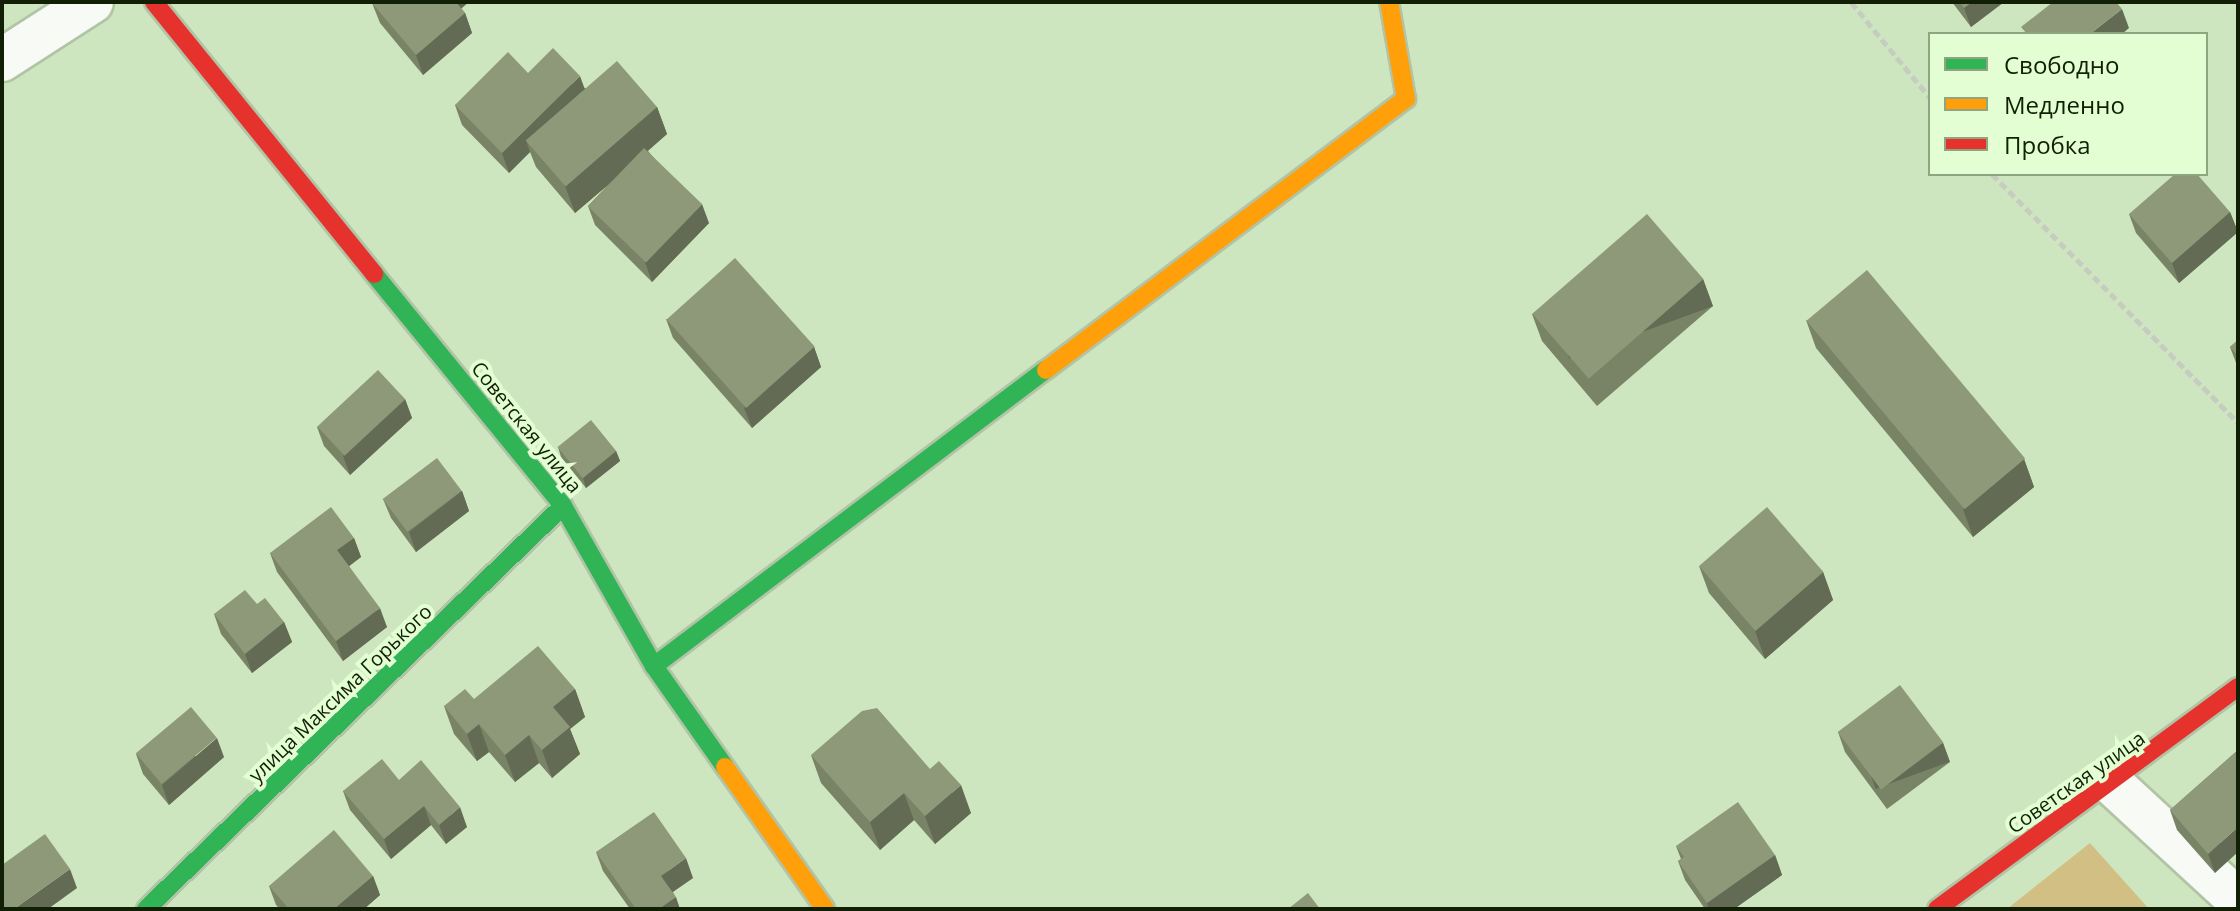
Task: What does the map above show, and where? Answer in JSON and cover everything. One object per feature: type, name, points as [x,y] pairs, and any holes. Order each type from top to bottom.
[{"type":"street","points":[[2,60],[92,2]]},
{"type":"street","name":"Советская улица","points":[[154,2],[563,506],[654,666],[825,909]]},
{"type":"street","points":[[654,666],[1406,99],[1389,2]]},
{"type":"street","name":"улица Максима Горького","points":[[146,909],[563,506]]},
{"type":"street","name":"Советская улица","points":[[1937,909],[2238,687]]},
{"type":"street","points":[[2109,781],[2238,900]]},
{"type":"path","points":[[1851,2],[1928,96]]},
{"type":"path","points":[[1994,176],[2030,221],[2238,423]]},
{"type":"shaded area","points":[[2090,843],[2149,909],[2007,909]]},
{"type":"building","points":[[374,2],[456,2],[465,13],[416,55]]},
{"type":"building","points":[[2053,2],[2116,2],[2122,9],[2093,32],[2025,32],[2021,27]]},
{"type":"building","points":[[553,48],[580,76],[502,153],[455,105],[508,52],[528,73]]},
{"type":"building","points":[[617,61],[657,107],[566,186],[526,140]]},
{"type":"building","points":[[644,148],[702,204],[646,263],[588,206]]},
{"type":"building","points":[[2173,176],[2199,176],[2230,212],[2172,263],[2129,214]]},
{"type":"building","points":[[1647,214],[1703,279],[1589,379],[1532,314]]},
{"type":"building","points":[[735,258],[815,346],[746,408],[667,320]]},
{"type":"building","points":[[1867,270],[2025,458],[1965,509],[1806,321]]},
{"type":"building","points":[[2238,340],[2238,356],[2230,347]]},
{"type":"building","points":[[378,370],[405,399],[345,456],[317,427]]},
{"type":"building","points":[[591,420],[616,451],[583,478],[558,447]]},
{"type":"building","points":[[437,458],[462,491],[407,532],[383,499]]},
{"type":"building","points":[[331,507],[354,538],[337,550],[380,608],[336,641],[270,553]]},
{"type":"building","points":[[1767,507],[1823,572],[1755,631],[1699,566]]},
{"type":"building","points":[[245,590],[257,604],[265,598],[284,622],[245,654],[214,614]]},
{"type":"building","points":[[538,646],[575,689],[553,707],[570,727],[542,750],[529,735],[505,755],[479,724],[467,734],[444,706],[465,689],[474,699]]},
{"type":"building","points":[[1900,685],[1943,743],[1881,789],[1838,732]]},
{"type":"building","points":[[191,707],[217,738],[162,784],[136,753]]},
{"type":"building","points":[[877,708],[930,769],[939,761],[961,785],[925,816],[904,793],[870,822],[811,755],[862,711]]},
{"type":"building","points":[[2238,750],[2238,827],[2208,854],[2170,810]]},
{"type":"building","points":[[382,759],[399,780],[421,760],[460,807],[439,825],[424,806],[384,839],[343,791]]},
{"type":"building","points":[[1738,802],[1775,855],[1707,903],[1678,861],[1684,857],[1676,846]]},
{"type":"building","points":[[654,812],[686,858],[661,876],[676,897],[659,909],[636,909],[596,852]]},
{"type":"building","points":[[334,830],[373,876],[334,909],[289,909],[269,886]]},
{"type":"building","points":[[45,834],[70,869],[14,909],[2,909],[2,865]]},
{"type":"building","points":[[1308,893],[1320,909],[1288,909]]},
{"type":"traffic: fast","points":[[374,274],[563,506],[654,666],[725,767]]},
{"type":"traffic: fast","points":[[654,666],[1046,370]]},
{"type":"traffic: fast","points":[[146,909],[563,506]]},
{"type":"traffic: slow","points":[[1046,370],[1406,99],[1389,2]]},
{"type":"traffic: slow","points":[[725,767],[825,909]]},
{"type":"traffic: jam","points":[[154,2],[374,274]]},
{"type":"traffic: jam","points":[[1937,909],[2238,687]]}]
